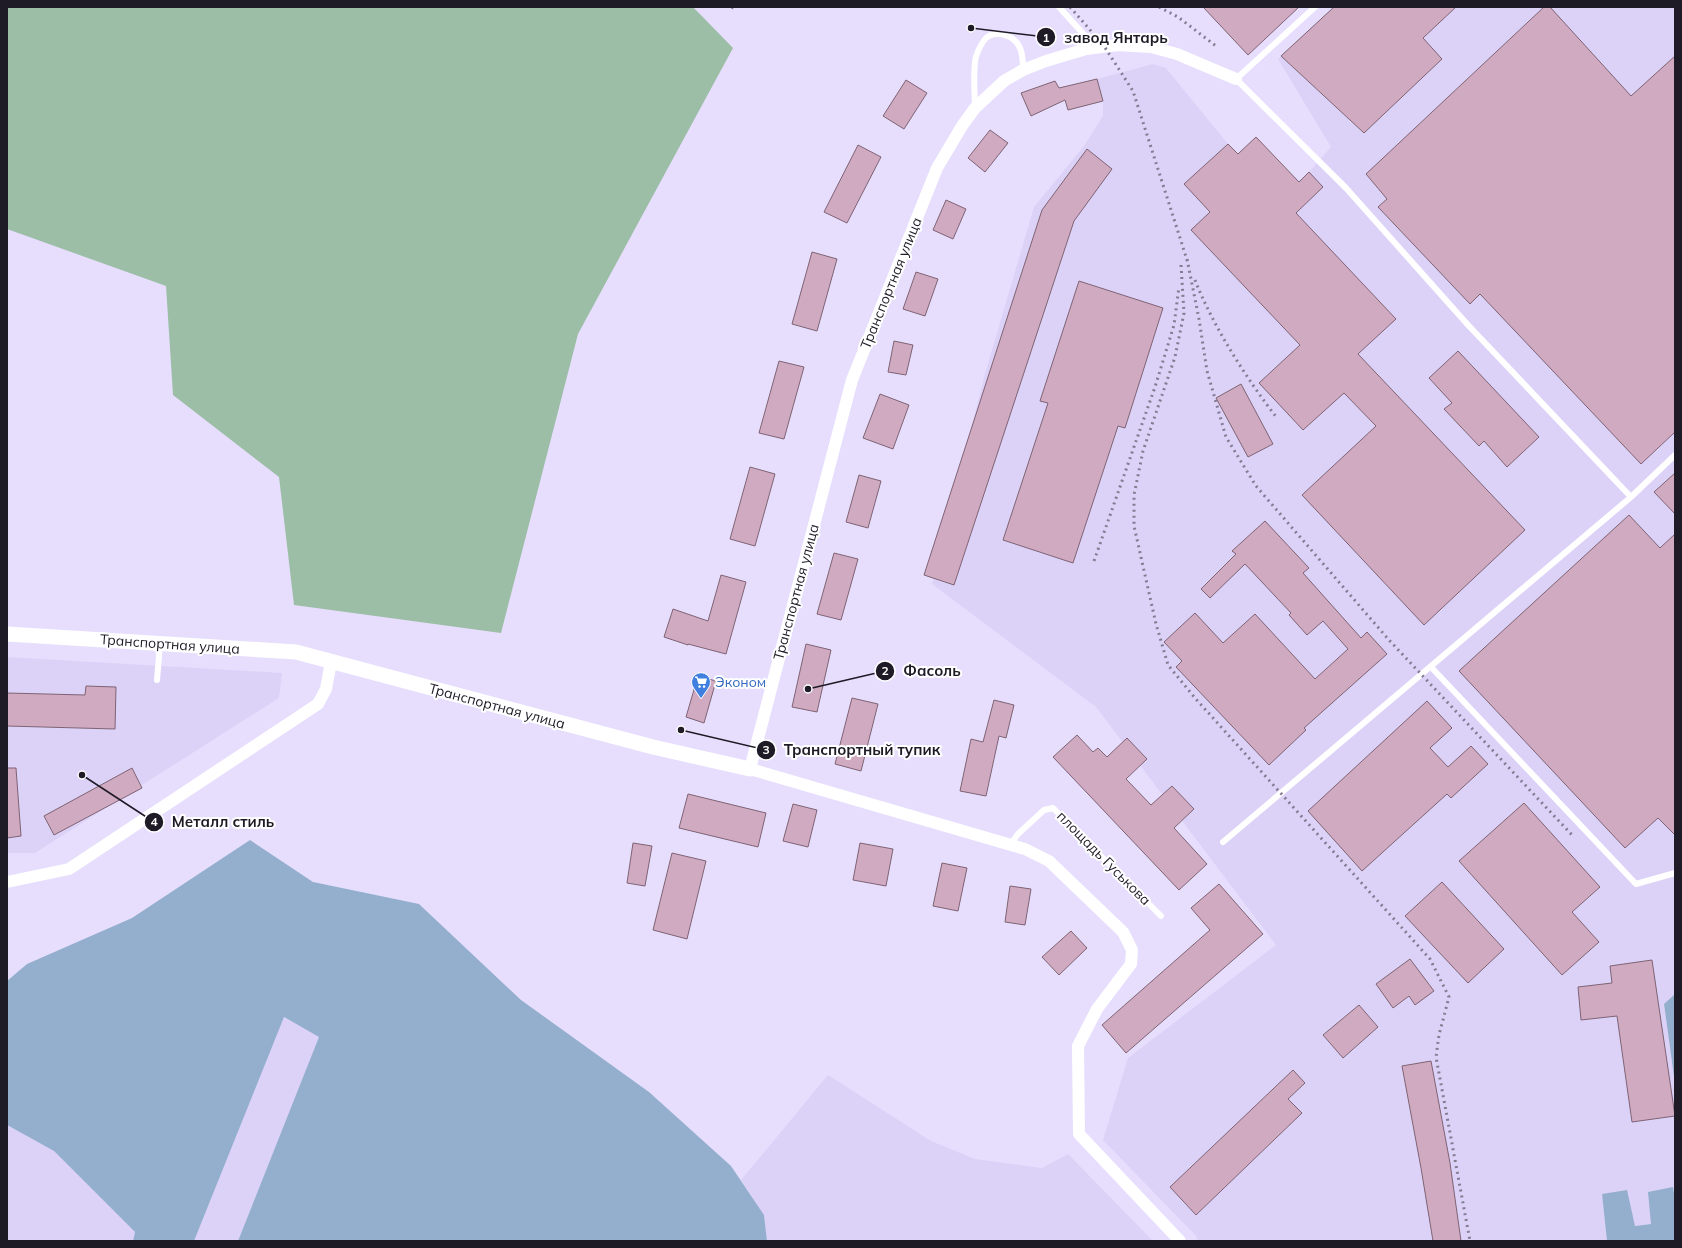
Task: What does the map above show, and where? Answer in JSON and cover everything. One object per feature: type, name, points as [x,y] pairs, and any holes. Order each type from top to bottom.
[{"type":"street","points":[[1023,70],[1067,54],[1118,45],[1151,47],[1177,54],[1236,79]]},
{"type":"street","name":"Транспортная улица","points":[[7,634],[296,652],[654,747],[750,769],[852,380],[937,168],[962,126],[975,108],[1004,81],[1023,70]]},
{"type":"street","points":[[7,882],[69,869],[318,704],[326,689],[331,662]]},
{"type":"street","points":[[750,769],[1024,849],[1049,861],[1123,932],[1132,950],[1131,964],[1097,1009],[1078,1046],[1079,1134],[1180,1241]]},
{"type":"lane","points":[[1059,7],[1096,48]]},
{"type":"lane","points":[[1315,7],[1236,79],[1346,188],[1468,325],[1631,497]]},
{"type":"lane","points":[[975,108],[976,55],[986,38],[996,34],[1006,35],[1014,40],[1020,47],[1023,57],[1023,70]]},
{"type":"lane","points":[[1223,842],[1631,497],[1675,455]]},
{"type":"lane","points":[[157,680],[160,644]]},
{"type":"lane","points":[[1431,666],[1636,884],[1675,873]]},
{"type":"lane","name":"площадь Гуськова","points":[[1010,845],[1018,834],[1044,810],[1053,808],[1161,916]]},
{"type":"shaded area","points":[[1334,7],[1675,7],[1675,994],[1664,1004],[1675,1084],[1675,1200],[1673,1187],[1651,1224],[1635,1226],[1602,1194],[1607,1241],[1198,1241],[1196,1236],[1103,1140],[1128,1058],[1276,945],[1096,707],[932,584],[985,374],[1034,207],[1084,146],[1103,116],[1103,101],[1097,79],[1153,64],[1166,68],[1228,144],[1281,198],[1309,172],[1331,147],[1278,59]]},
{"type":"shaded area","points":[[7,657],[282,673],[279,698],[35,853],[7,853]]},
{"type":"shaded area","points":[[283,1017],[320,1037],[238,1241],[194,1241]]},
{"type":"shaded area","points":[[828,1075],[931,1141],[975,1159],[1042,1168],[1068,1154],[1153,1241],[767,1241],[764,1215],[741,1180]]},
{"type":"shaded area","points":[[7,1125],[54,1151],[135,1232],[133,1241],[7,1241]]},
{"type":"green space","points":[[7,7],[693,7],[733,48],[578,334],[501,633],[294,605],[279,477],[173,395],[166,286],[7,229]]},
{"type":"water","points":[[250,840],[313,882],[419,904],[521,1000],[649,1092],[731,1166],[764,1215],[767,1241],[238,1241],[319,1037],[284,1017],[194,1241],[133,1241],[135,1232],[54,1151],[7,1125],[7,981],[27,964],[132,918]]},
{"type":"water","points":[[1675,994],[1675,1084],[1664,1004]]},
{"type":"water","points":[[1673,1187],[1675,1200],[1675,1241],[1607,1241],[1602,1194],[1627,1190],[1635,1226],[1651,1224],[1648,1192]]},
{"type":"building","points":[[1203,7],[1299,7],[1248,55]]},
{"type":"building","points":[[1334,7],[1456,7],[1423,38],[1442,59],[1364,133],[1281,56]]},
{"type":"building","points":[[1544,7],[1550,7],[1631,96],[1675,56],[1675,432],[1641,464],[1480,294],[1470,304],[1378,207],[1387,199],[1366,174]]},
{"type":"building","points":[[1097,79],[1103,101],[1068,110],[1065,100],[1031,116],[1021,93],[1055,81],[1059,88]]},
{"type":"building","points":[[906,80],[927,93],[904,129],[883,116]]},
{"type":"building","points":[[990,130],[1008,143],[985,172],[968,158]]},
{"type":"building","points":[[1256,137],[1299,182],[1309,172],[1323,187],[1296,213],[1396,319],[1358,354],[1525,530],[1424,625],[1302,495],[1376,426],[1344,393],[1303,430],[1259,383],[1300,345],[1191,230],[1210,212],[1184,184],[1228,144],[1238,154]]},
{"type":"building","points":[[858,145],[881,157],[847,223],[824,212]]},
{"type":"building","points":[[1087,149],[1112,169],[1074,221],[954,585],[924,575],[1042,210]]},
{"type":"building","points":[[946,200],[966,209],[953,239],[933,230]]},
{"type":"building","points":[[812,252],[837,259],[817,331],[792,324]]},
{"type":"building","points":[[916,272],[938,279],[925,316],[903,309]]},
{"type":"building","points":[[1079,281],[1163,308],[1125,428],[1118,426],[1073,563],[1003,540],[1048,403],[1040,401]]},
{"type":"building","points":[[894,341],[913,345],[906,375],[888,372]]},
{"type":"building","points":[[1458,351],[1539,437],[1507,467],[1484,441],[1479,446],[1444,409],[1452,403],[1429,378]]},
{"type":"building","points":[[779,361],[804,367],[784,439],[759,433]]},
{"type":"building","points":[[1241,384],[1273,444],[1248,457],[1216,398]]},
{"type":"building","points":[[880,394],[909,405],[893,449],[863,438]]},
{"type":"building","points":[[750,467],[775,474],[755,546],[730,539]]},
{"type":"building","points":[[1675,473],[1675,514],[1654,492]]},
{"type":"building","points":[[859,475],[881,481],[868,528],[846,522]]},
{"type":"building","points":[[1629,515],[1660,548],[1675,534],[1675,835],[1658,818],[1625,848],[1459,671]]},
{"type":"building","points":[[1265,521],[1309,568],[1303,573],[1361,638],[1367,632],[1387,654],[1304,728],[1306,730],[1269,765],[1176,667],[1182,661],[1164,642],[1195,613],[1223,643],[1255,614],[1315,679],[1348,649],[1323,621],[1307,635],[1289,615],[1291,613],[1245,564],[1210,598],[1201,589],[1236,554],[1232,551]]},
{"type":"building","points":[[834,553],[858,559],[841,620],[817,614]]},
{"type":"building","points":[[721,575],[746,582],[726,654],[688,645],[664,637],[673,609],[708,621]]},
{"type":"building","points":[[806,644],[831,650],[817,712],[792,707]]},
{"type":"building","name":"Эконом","points":[[698,676],[716,681],[704,723],[686,717]]},
{"type":"building","points":[[86,686],[116,687],[115,729],[7,726],[7,693],[85,695]]},
{"type":"building","points":[[852,698],[878,704],[861,771],[835,764]]},
{"type":"building","points":[[994,700],[1014,705],[1006,738],[999,736],[986,796],[960,791],[971,739],[983,742]]},
{"type":"building","points":[[1427,701],[1452,728],[1430,748],[1448,767],[1471,746],[1488,764],[1451,798],[1447,794],[1362,871],[1308,811]]},
{"type":"building","points":[[1077,735],[1093,752],[1098,748],[1107,757],[1127,738],[1147,759],[1126,779],[1151,805],[1172,786],[1194,809],[1174,828],[1207,864],[1179,890],[1053,757]]},
{"type":"building","points":[[7,768],[16,768],[21,836],[7,838]]},
{"type":"building","points":[[132,768],[142,788],[54,835],[44,816]]},
{"type":"building","points":[[688,794],[766,813],[758,847],[679,828]]},
{"type":"building","points":[[1524,803],[1600,887],[1572,912],[1599,942],[1562,975],[1459,861]]},
{"type":"building","points":[[793,804],[817,810],[808,847],[783,841]]},
{"type":"building","points":[[633,843],[652,846],[645,886],[627,883]]},
{"type":"building","points":[[860,843],[893,849],[886,886],[853,880]]},
{"type":"building","points":[[672,853],[706,861],[687,939],[653,930]]},
{"type":"building","points":[[942,863],[967,868],[958,911],[933,906]]},
{"type":"building","points":[[1442,882],[1504,949],[1468,983],[1405,916]]},
{"type":"building","points":[[1219,884],[1263,934],[1126,1053],[1102,1025],[1210,930],[1191,908]]},
{"type":"building","points":[[1010,886],[1031,889],[1025,925],[1005,922]]},
{"type":"building","points":[[1071,931],[1087,948],[1059,975],[1042,957]]},
{"type":"building","points":[[1410,959],[1434,991],[1415,1005],[1409,996],[1393,1008],[1376,984]]},
{"type":"building","points":[[1652,960],[1675,1116],[1632,1122],[1617,1016],[1581,1020],[1578,987],[1612,983],[1610,966]]},
{"type":"building","points":[[1359,1005],[1378,1027],[1343,1058],[1323,1035]]},
{"type":"building","points":[[1431,1061],[1450,1163],[1461,1241],[1433,1241],[1402,1066]]},
{"type":"building","points":[[1293,1070],[1305,1083],[1288,1099],[1302,1113],[1196,1215],[1170,1187]]},
{"type":"railway","points":[[1070,7],[1104,46],[1133,91],[1188,263]]},
{"type":"railway","points":[[1159,7],[1178,17],[1216,46]]},
{"type":"railway","points":[[1187,259],[1199,319],[1207,371],[1226,437],[1256,486],[1389,640],[1573,836]]},
{"type":"railway","points":[[1181,265],[1184,313],[1175,357],[1143,451],[1134,495],[1134,526],[1156,624],[1168,665],[1195,698],[1430,959],[1449,997],[1439,1035],[1436,1057],[1470,1241]]},
{"type":"railway","points":[[1195,280],[1211,315],[1231,351],[1277,418]]},
{"type":"railway","points":[[1094,561],[1155,387],[1174,325],[1179,287]]},
{"type":"place","name":"завод Янтарь","points":[[971,28]]},
{"type":"place","name":"Фасоль","points":[[808,689]]},
{"type":"place","name":"Эконом","points":[[701,699]]},
{"type":"place","name":"Транспортный тупик","points":[[681,730]]},
{"type":"place","name":"Металл стиль","points":[[82,775]]}]
